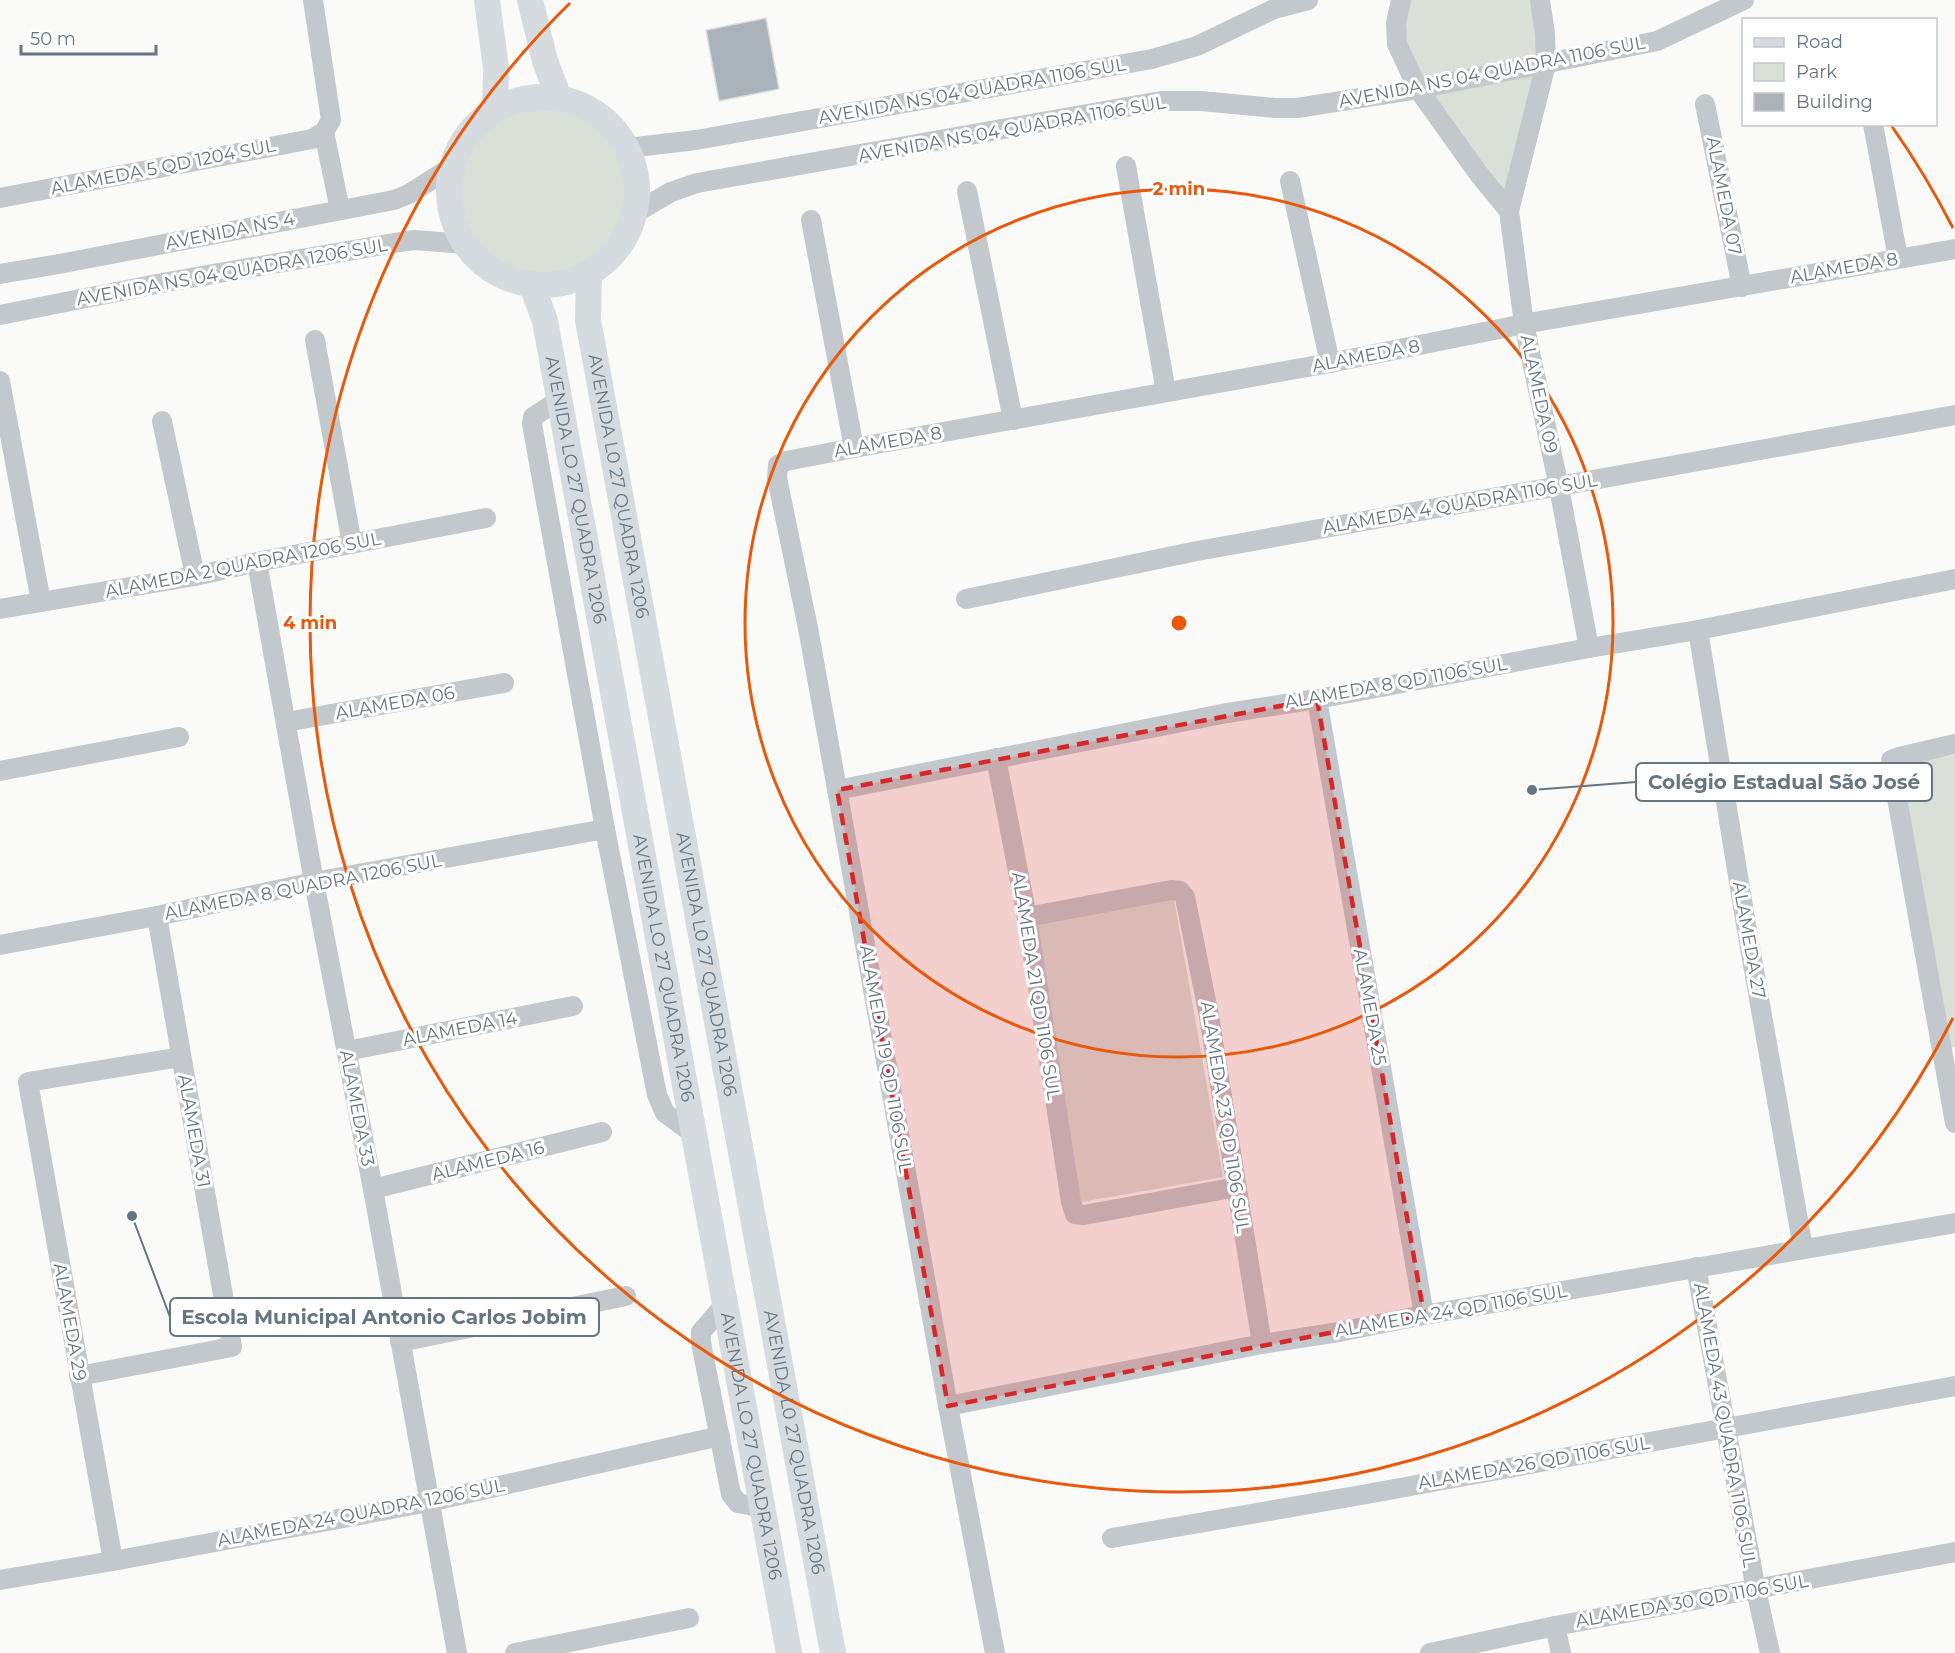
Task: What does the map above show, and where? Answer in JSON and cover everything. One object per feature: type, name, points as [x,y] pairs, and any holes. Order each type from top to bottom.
[{"type":"main road","points":[[487,0],[496,68],[495,110]]},
{"type":"main road","points":[[530,0],[545,61],[559,98]]},
{"type":"main road","points":[[559,98],[591,110],[612,127],[627,148],[636,180],[635,213],[618,248],[605,262],[571,281],[552,285],[532,285],[506,278],[483,264],[466,244],[456,226],[449,186],[453,166],[462,144],[476,125],[495,110],[518,100],[559,98]]},
{"type":"main road","name":"AVENIDA L0 27 QUADRA 1206","points":[[589,273],[588,320],[833,1653]]},
{"type":"main road","name":"AVENIDA LO 27 QUADRA 1206","points":[[532,285],[544,321],[559,400],[789,1653]]},
{"type":"street","points":[[313,0],[331,120],[324,132],[340,210]]},
{"type":"street","name":"AVENIDA NS 04 QUADRA 1106 SUL","points":[[627,148],[696,140],[1152,59],[1197,46],[1274,9],[1308,0]]},
{"type":"street","points":[[1401,0],[1396,23],[1397,44],[1418,89],[1478,173],[1509,211]]},
{"type":"street","points":[[1509,211],[1546,64],[1545,34],[1540,0]]},
{"type":"street","name":"AVENIDA NS 04 QUADRA 1106 SUL","points":[[635,213],[671,192],[697,183],[1161,101],[1201,101],[1297,108],[1418,89],[1657,41],[1744,0]]},
{"type":"street","name":"ALAMEDA 07","points":[[1705,104],[1742,287]]},
{"type":"street","points":[[1873,126],[1898,258]]},
{"type":"street","name":"ALAMEDA 5 QD 1204 SUL","points":[[0,198],[312,139],[324,132]]},
{"type":"street","name":"AVENIDA NS 4","points":[[0,274],[394,200],[409,194],[453,166]]},
{"type":"street","points":[[1126,166],[1166,392]]},
{"type":"street","points":[[1290,181],[1330,363]]},
{"type":"street","points":[[967,191],[1013,420]]},
{"type":"street","name":"ALAMEDA 09","points":[[1509,211],[1524,324],[1559,487],[1589,648]]},
{"type":"street","points":[[812,220],[854,448]]},
{"type":"street","name":"AVENIDA NS 04 QUADRA 1206 SUL","points":[[0,315],[167,282],[400,242],[414,240],[466,244]]},
{"type":"street","name":"ALAMEDA 8","points":[[778,465],[786,461],[854,448],[1330,363],[1524,324],[1955,249]]},
{"type":"street","points":[[315,340],[352,544]]},
{"type":"street","points":[[0,381],[41,602]]},
{"type":"street","points":[[559,400],[533,417],[532,424],[605,828],[657,1095],[665,1113],[695,1136]]},
{"type":"street","name":"ALAMEDA 4 QUADRA 1106 SUL","points":[[966,599],[1197,551],[1955,415]]},
{"type":"street","points":[[162,421],[195,576]]},
{"type":"street","name":"ALAMEDA 19 QD 1106 SUL","points":[[778,465],[777,478],[808,628],[948,1406],[995,1653]]},
{"type":"street","name":"ALAMEDA 2 QUADRA 1206 SUL","points":[[0,609],[195,576],[486,518]]},
{"type":"street","name":"ALAMEDA 33","points":[[257,562],[457,1653]]},
{"type":"street","name":"ALAMEDA 8 QD 1106 SUL","points":[[837,790],[1227,713],[1317,699],[1698,630],[1955,579]]},
{"type":"street","name":"ALAMEDA 27","points":[[1698,630],[1747,931],[1803,1248]]},
{"type":"street","name":"ALAMEDA 06","points":[[286,722],[504,683]]},
{"type":"street","name":"ALAMEDA 25","points":[[1317,699],[1424,1315]]},
{"type":"street","points":[[585,714],[616,706]]},
{"type":"street","points":[[0,771],[179,737]]},
{"type":"street","points":[[1955,744],[1892,760],[1948,1055],[1955,1123]]},
{"type":"street","points":[[594,765],[626,758]]},
{"type":"street","name":"ALAMEDA 21 QD 1106 SUL","points":[[996,758],[1027,917],[1071,1202],[1076,1214],[1084,1215],[1237,1187]]},
{"type":"street","name":"ALAMEDA 8 QUADRA 1206 SUL","points":[[0,945],[157,916],[314,882],[605,828]]},
{"type":"street","name":"ALAMEDA 23 QD 1106 SUL","points":[[1027,917],[1171,890],[1180,891],[1185,897],[1209,1016],[1262,1344]]},
{"type":"street","name":"ALAMEDA 31","points":[[79,1376],[232,1347],[157,916]]},
{"type":"street","name":"ALAMEDA 14","points":[[347,1051],[573,1006]]},
{"type":"street","name":"ALAMEDA 29","points":[[113,1561],[28,1082],[181,1057]]},
{"type":"street","name":"ALAMEDA 16","points":[[373,1189],[602,1132]]},
{"type":"street","name":"ALAMEDA 24 QD 1106 SUL","points":[[948,1406],[1262,1344],[1955,1223]]},
{"type":"street","name":"ALAMEDA 43 QUADRA 1106 SUL","points":[[1696,1267],[1756,1590],[1770,1653]]},
{"type":"street","points":[[400,1342],[626,1296]]},
{"type":"street","points":[[726,1303],[701,1332],[701,1343],[731,1494],[738,1503],[764,1508]]},
{"type":"street","name":"ALAMEDA 26 QD 1106 SUL","points":[[1112,1538],[1955,1386]]},
{"type":"street","name":"ALAMEDA 24 QUADRA 1206 SUL","points":[[0,1580],[429,1502],[720,1436]]},
{"type":"street","name":"ALAMEDA 30 QD 1106 SUL","points":[[1430,1653],[1555,1626],[1955,1552]]},
{"type":"street","points":[[515,1653],[689,1618]]},
{"type":"street","points":[[1555,1626],[1561,1653]]},
{"type":"highlighted area","points":[[1317,699],[1424,1315],[948,1406],[837,790]]},
{"type":"green space","points":[[1403,0],[1539,0],[1545,34],[1509,211],[1397,44]]},
{"type":"green space","points":[[559,98],[627,148],[635,213],[605,262],[532,285],[466,244],[451,207],[453,166],[495,110]]},
{"type":"green space","points":[[1955,755],[1955,1047],[1947,1048],[1898,765]]},
{"type":"green space","points":[[1174,899],[1223,1177],[1081,1202],[1033,923]]},
{"type":"building","points":[[766,18],[779,89],[719,101],[706,30]]},
{"type":"place","name":"Colégio Estadual São José","points":[[1532,790]]},
{"type":"place","name":"Escola Municipal Antonio Carlos Jobim","points":[[132,1216]]}]
